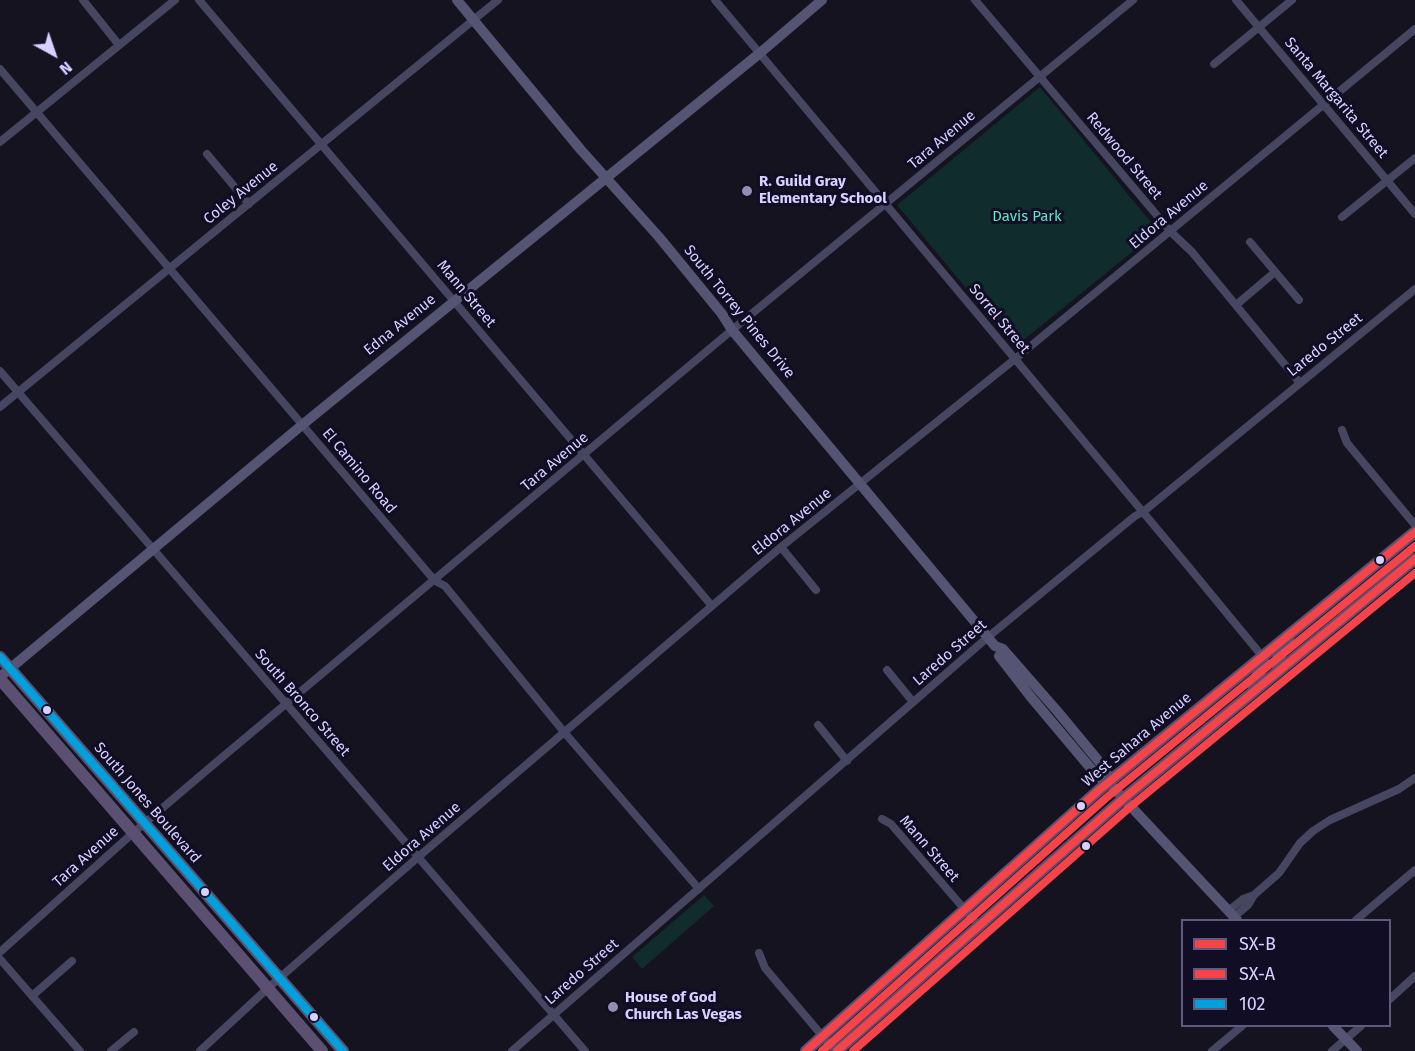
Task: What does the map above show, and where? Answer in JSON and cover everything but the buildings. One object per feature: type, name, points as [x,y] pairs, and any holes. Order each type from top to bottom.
[{"type":"main road","name":"West Sahara Avenue","points":[[806,1051],[1108,782],[1415,532]]},
{"type":"main road","points":[[1378,589],[1384,578],[1415,548]]},
{"type":"main road","points":[[836,1051],[1123,799],[1415,559]]},
{"type":"main road","points":[[1279,670],[1277,661],[1291,633]]},
{"type":"main road","points":[[1253,692],[1264,664],[1262,656]]},
{"type":"main road","name":"South Jones Boulevard","points":[[0,657],[3,675],[133,833],[322,1051]]},
{"type":"main road","name":"South Jones Boulevard","points":[[3,675],[144,823],[343,1051]]},
{"type":"street","points":[[83,0],[119,45]]},
{"type":"street","points":[[0,142],[175,0]]},
{"type":"street","name":"Mann Street","points":[[199,0],[712,606]]},
{"type":"street","name":"South Torrey Pines Drive","points":[[457,0],[659,237],[722,314],[732,330],[992,641],[998,654],[1034,692],[1098,777],[1108,782],[1233,916]]},
{"type":"street","name":"Coley Avenue","points":[[0,407],[498,0]]},
{"type":"street","name":"Sorrel Street","points":[[715,0],[1262,656]]},
{"type":"street","name":"Edna Avenue","points":[[3,675],[302,425],[760,54],[822,0]]},
{"type":"street","name":"Redwood Street","points":[[975,0],[1171,232],[1192,252],[1300,382]]},
{"type":"street","name":"Tara Avenue","points":[[0,952],[144,823],[732,330],[1133,0]]},
{"type":"street","name":"Santa Margarita Street","points":[[1236,0],[1415,214]]},
{"type":"street","points":[[1214,64],[1292,0]]},
{"type":"street","name":"Eldora Avenue","points":[[200,1051],[279,978],[417,858],[781,547],[1171,232],[1415,29]]},
{"type":"street","name":"El Camino Road","points":[[0,69],[435,581],[445,586],[564,732],[699,889]]},
{"type":"street","points":[[207,154],[249,204]]},
{"type":"street","points":[[1342,217],[1415,158]]},
{"type":"street","points":[[1250,242],[1299,300]]},
{"type":"street","points":[[1236,305],[1275,272]]},
{"type":"street","name":"Laredo Street","points":[[512,1051],[914,702],[992,641],[1134,516],[1143,512],[1415,289]]},
{"type":"street","name":"South Bronco Street","points":[[0,371],[585,1051]]},
{"type":"street","points":[[1342,430],[1347,443],[1415,525]]},
{"type":"street","points":[[781,547],[816,590]]},
{"type":"street","points":[[887,670],[914,702]]},
{"type":"street","points":[[818,725],[847,761]]},
{"type":"street","points":[[1233,916],[1248,905],[1254,895],[1279,873],[1300,843],[1313,831],[1330,820],[1399,789],[1415,778]]},
{"type":"street","name":"Mann Street","points":[[882,819],[891,824],[978,925]]},
{"type":"street","points":[[1358,919],[1415,870]]},
{"type":"street","points":[[759,953],[765,968],[836,1051]]},
{"type":"street","points":[[0,958],[80,1051]]},
{"type":"street","points":[[32,996],[72,961]]},
{"type":"street","points":[[1391,997],[1415,976]]},
{"type":"street","points":[[1212,1051],[1241,1027]]},
{"type":"street","points":[[1334,1027],[1357,1051]]},
{"type":"street","points":[[1332,1051],[1360,1027]]},
{"type":"street","points":[[111,1051],[134,1032]]},
{"type":"green space","name":"Davis Park","points":[[1040,87],[1158,231],[1015,347],[897,205]]},
{"type":"green space","points":[[704,895],[714,906],[642,969],[632,957]]},
{"type":"transit line","name":"SX-B","points":[[806,1051],[1099,790],[1415,532]]},
{"type":"transit line","name":"SX-A","points":[[822,1051],[1106,798],[1415,546]]},
{"type":"transit line","name":"SX-B","points":[[837,1051],[1123,799],[1415,559]]},
{"type":"transit line","name":"SX-A","points":[[853,1051],[1130,807],[1415,573]]},
{"type":"transit line","name":"102","points":[[0,657],[343,1051]]},
{"type":"place","name":"R. Guild Gray Elementary School","points":[[747,191]]},
{"type":"place","name":"House of God Church Las Vegas","points":[[613,1007]]}]
